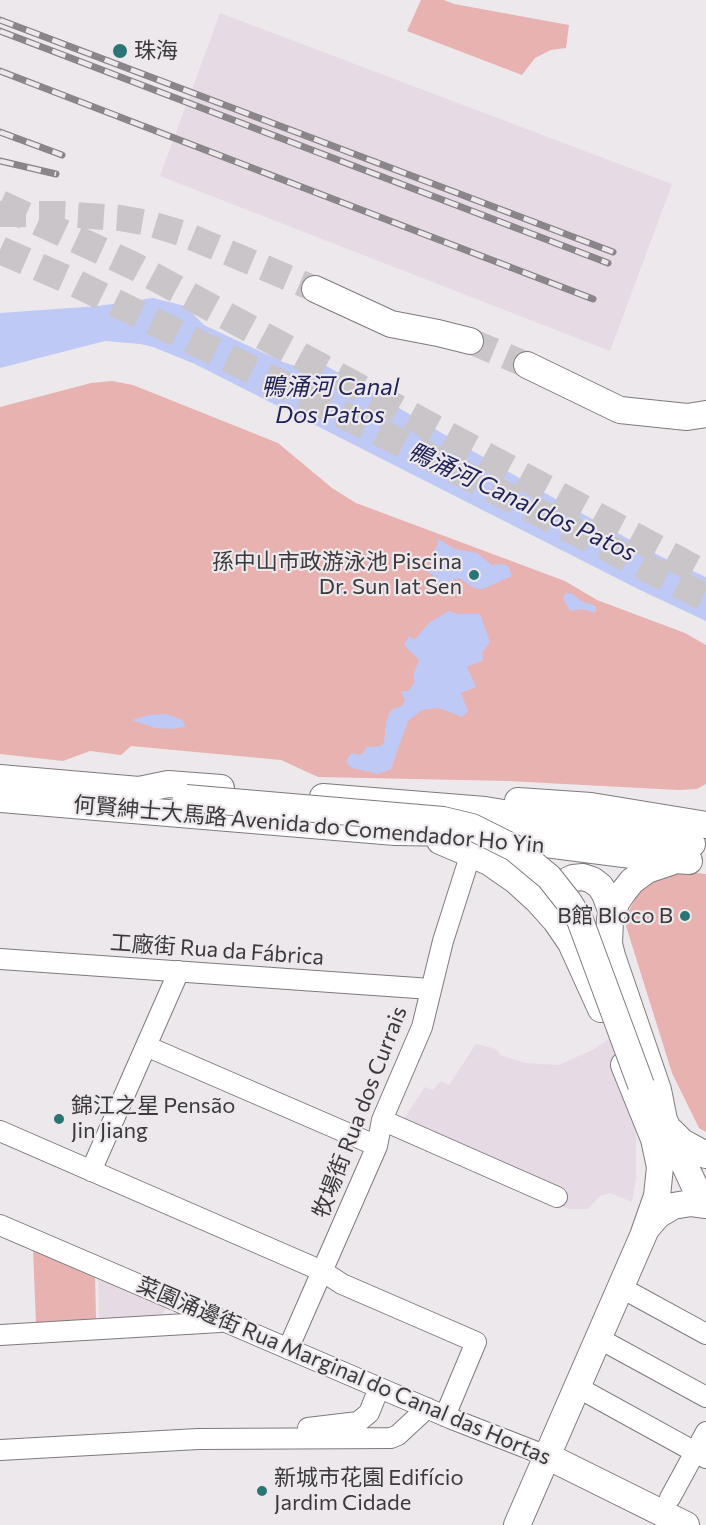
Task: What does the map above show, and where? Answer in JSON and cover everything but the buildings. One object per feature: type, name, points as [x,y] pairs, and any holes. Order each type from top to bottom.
[{"type":"main road","points":[[315,289],[392,324],[470,341]]},
{"type":"main road","points":[[527,365],[620,410],[687,417],[706,414]]},
{"type":"main road","name":"何賢紳士大馬路 Avenida do Comendador Ho Yin","points":[[0,778],[139,789],[168,784],[485,810],[696,843]]},
{"type":"main road","points":[[139,789],[166,796],[435,819],[472,827],[514,848],[549,877],[580,920],[641,1085],[672,1132],[696,1150]]},
{"type":"main road","name":"何賢紳士大馬路 Avenida do Comendador Ho Yin","points":[[0,799],[395,832],[460,833],[651,858],[696,843]]},
{"type":"main road","points":[[395,832],[439,840],[471,853],[515,880],[532,894],[556,921],[583,967],[657,1148],[660,1167],[654,1209],[517,1525]]},
{"type":"main road","points":[[696,843],[664,863],[642,873],[624,891],[612,913],[609,932],[610,950],[658,1090],[664,1120],[694,1185],[706,1203]]},
{"type":"main road","points":[[556,921],[551,906],[554,893],[561,884],[573,878],[588,878],[598,884],[605,894],[612,913]]},
{"type":"main road","points":[[644,1233],[654,1218],[669,1208],[686,1203],[706,1203]]},
{"type":"main road","name":"菜園涌邊街 Rua Marginal do Canal das Hortas","points":[[547,1456],[686,1525]]},
{"type":"street","name":"牧場街 Rua dos Currais","points":[[288,1349],[377,1146],[382,1120],[422,1028],[443,941],[471,853]]},
{"type":"street","name":"工廠街 Rua da Fábrica","points":[[0,958],[431,989]]},
{"type":"street","points":[[91,1171],[179,971]]},
{"type":"street","points":[[146,1046],[377,1146]]},
{"type":"street","points":[[382,1120],[557,1197]]},
{"type":"street","points":[[0,1131],[322,1271],[342,1284],[476,1342],[436,1412],[391,1438],[198,1439],[0,1450]]},
{"type":"street","name":"菜園涌邊街 Rua Marginal do Canal das Hortas","points":[[0,1225],[379,1388],[547,1456]]},
{"type":"street","points":[[620,1287],[706,1334]]},
{"type":"street","points":[[0,1335],[226,1322]]},
{"type":"street","points":[[598,1338],[706,1397]]},
{"type":"street","points":[[577,1387],[700,1455]]},
{"type":"street","points":[[198,1439],[358,1422],[369,1413],[379,1388]]},
{"type":"street","points":[[670,1498],[700,1455],[706,1432]]},
{"type":"shaded area","points":[[421,0],[444,0],[454,4],[569,25],[566,48],[551,50],[535,58],[522,75],[407,31]]},
{"type":"shaded area","points":[[220,13],[672,184],[610,351],[160,176]]},
{"type":"shaded area","points":[[112,381],[133,385],[278,443],[332,488],[356,503],[565,581],[597,600],[685,633],[706,645],[706,784],[697,789],[678,790],[508,781],[318,777],[281,760],[131,746],[121,755],[90,751],[63,761],[0,754],[0,407],[91,383]]},
{"type":"shaded area","points":[[680,871],[706,874],[706,1132],[699,1128],[672,1073],[626,926],[629,911],[635,899],[646,886]]},
{"type":"shaded area","points":[[610,1038],[636,1112],[636,1179],[632,1202],[610,1193],[600,1196],[588,1209],[568,1209],[395,1132],[425,1087],[433,1090],[441,1081],[449,1085],[476,1044],[496,1049],[500,1055],[525,1063],[559,1065],[594,1049]]},
{"type":"shaded area","points":[[33,1248],[95,1272],[96,1320],[36,1324]]},
{"type":"shaded area","points":[[98,1272],[169,1303],[163,1313],[156,1317],[99,1319]]},
{"type":"water","name":"鴨涌河 Canal Dos Patos","points":[[153,298],[185,306],[204,325],[283,362],[308,370],[318,369],[325,365],[552,497],[660,556],[706,577],[706,621],[640,590],[195,364],[153,347],[105,341],[0,368],[0,313],[98,306]]},
{"type":"water","points":[[438,539],[455,549],[477,553],[492,565],[503,564],[509,567],[512,576],[483,589],[474,588],[459,578],[441,584],[434,583],[434,576],[428,572],[433,564]]},
{"type":"water","points":[[566,593],[573,594],[581,601],[596,606],[596,613],[582,609],[570,611],[563,598]]},
{"type":"water","points":[[449,611],[458,614],[480,614],[490,642],[482,653],[483,660],[467,667],[476,687],[461,693],[468,711],[462,717],[439,708],[422,710],[408,721],[391,769],[378,774],[352,768],[346,762],[351,753],[361,755],[367,747],[380,746],[384,743],[386,722],[391,710],[402,706],[405,700],[401,691],[408,691],[415,682],[413,675],[419,660],[404,645],[409,636],[414,640],[430,622]]},
{"type":"water","points":[[166,714],[182,720],[186,726],[174,729],[155,728],[132,720],[149,715]]},
{"type":"tunnel","points":[[0,204],[134,266],[706,575]]},
{"type":"tunnel","points":[[0,214],[61,214],[120,218],[148,223],[184,234],[315,289]]},
{"type":"tunnel","points":[[0,250],[73,282],[432,458],[706,598]]},
{"type":"tunnel","points":[[470,341],[527,365]]},
{"type":"railway","points":[[0,20],[613,252]]},
{"type":"railway","points":[[0,31],[608,263]]},
{"type":"railway","points":[[0,71],[593,299]]},
{"type":"railway","points":[[0,132],[62,155]]},
{"type":"railway","points":[[0,161],[56,174]]},
{"type":"place","name":"珠海","points":[[120,51]]},
{"type":"place","name":"孫中山市政游泳池 Piscina Dr. Sun Iat Sen","points":[[474,575]]},
{"type":"place","name":"B館 Bloco B","points":[[685,916]]},
{"type":"place","name":"錦江之星 Pensão Jin Jiang","points":[[59,1119]]},
{"type":"place","name":"新城市花園 Edifício Jardim Cidade","points":[[262,1491]]},
{"type":"water label","name":"鴨涌河 Canal dos Patos","points":[[522,502]]}]
